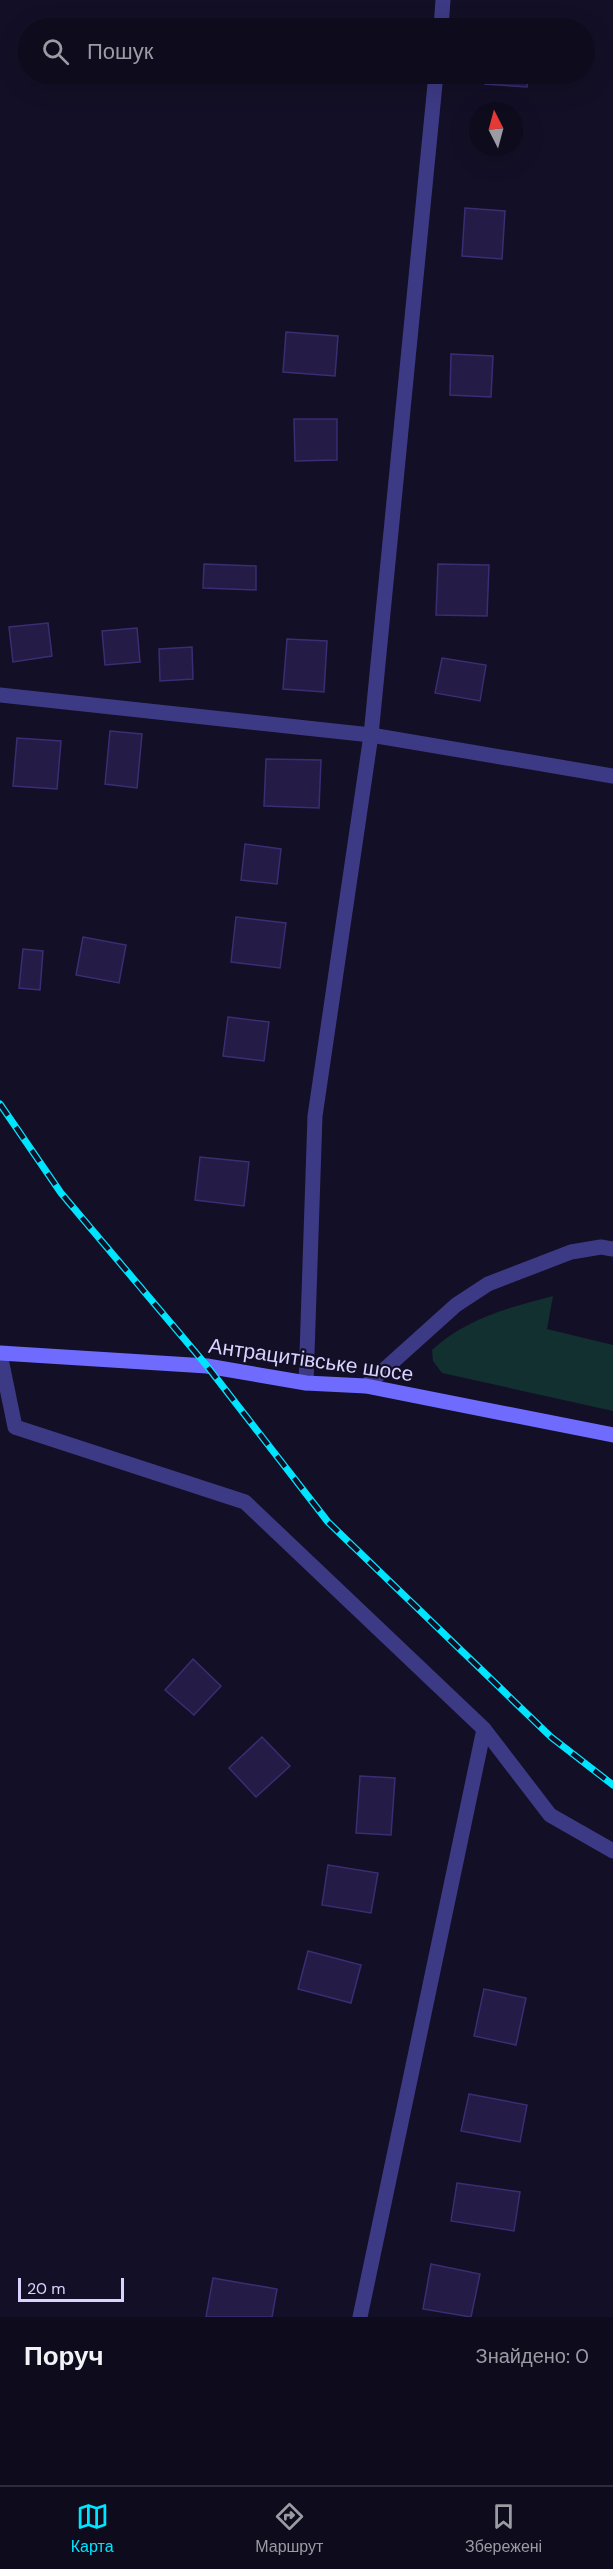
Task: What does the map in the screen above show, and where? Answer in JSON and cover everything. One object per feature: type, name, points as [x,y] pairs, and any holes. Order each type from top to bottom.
[{"type":"main road","name":"Антрацитівське шосе","points":[[0,1353],[207,1365],[306,1383],[366,1386],[613,1435]]},
{"type":"street","points":[[442,18],[443,0]]},
{"type":"street","points":[[306,1383],[315,1116],[371,735],[435,84]]},
{"type":"street","points":[[0,695],[371,735],[613,776]]},
{"type":"street","points":[[366,1386],[456,1305],[488,1284],[571,1251],[600,1247],[613,1249]]},
{"type":"street","points":[[0,1353],[15,1427],[245,1502],[484,1729],[550,1815],[613,1851]]},
{"type":"street","points":[[360,2317],[484,1729]]},
{"type":"green space","points":[[553,1296],[547,1329],[613,1345],[613,1411],[442,1373],[433,1361],[432,1350],[473,1322]]},
{"type":"building","points":[[485,84],[527,84],[527,87]]},
{"type":"building","points":[[465,208],[505,211],[502,259],[462,256]]},
{"type":"building","points":[[286,332],[338,336],[335,376],[283,372]]},
{"type":"building","points":[[451,354],[493,356],[491,397],[450,395]]},
{"type":"building","points":[[294,419],[337,419],[337,460],[295,461]]},
{"type":"building","points":[[204,564],[256,566],[256,590],[203,588]]},
{"type":"building","points":[[438,564],[489,565],[487,616],[436,615]]},
{"type":"building","points":[[48,623],[52,656],[13,662],[9,627]]},
{"type":"building","points":[[137,628],[140,662],[105,665],[102,631]]},
{"type":"building","points":[[287,639],[327,641],[324,692],[283,689]]},
{"type":"building","points":[[192,647],[193,679],[160,681],[159,649]]},
{"type":"building","points":[[442,658],[486,665],[480,701],[435,693]]},
{"type":"building","points":[[110,731],[142,734],[137,788],[105,784]]},
{"type":"building","points":[[17,738],[61,741],[57,789],[13,786]]},
{"type":"building","points":[[266,759],[321,760],[319,808],[264,806]]},
{"type":"building","points":[[245,844],[281,849],[277,884],[241,880]]},
{"type":"building","points":[[236,917],[286,923],[280,968],[231,962]]},
{"type":"building","points":[[83,937],[126,945],[119,983],[76,975]]},
{"type":"building","points":[[23,949],[43,951],[40,990],[19,988]]},
{"type":"building","points":[[228,1017],[269,1022],[264,1061],[223,1056]]},
{"type":"building","points":[[200,1157],[249,1162],[244,1206],[195,1200]]},
{"type":"building","points":[[193,1659],[221,1686],[194,1715],[165,1690]]},
{"type":"building","points":[[262,1737],[290,1766],[256,1797],[229,1768]]},
{"type":"building","points":[[360,1776],[395,1778],[391,1835],[356,1833]]},
{"type":"building","points":[[328,1865],[378,1873],[371,1913],[322,1905]]},
{"type":"building","points":[[308,1951],[361,1965],[351,2003],[298,1989]]},
{"type":"building","points":[[484,1989],[526,1998],[516,2045],[474,2036]]},
{"type":"building","points":[[469,2094],[527,2105],[520,2142],[461,2131]]},
{"type":"building","points":[[457,2183],[520,2192],[514,2231],[451,2221]]},
{"type":"building","points":[[431,2264],[480,2274],[471,2317],[423,2309]]},
{"type":"building","points":[[213,2278],[277,2289],[272,2317],[206,2317]]},
{"type":"railway","points":[[0,1104],[61,1193],[207,1366],[328,1522],[551,1737],[613,1785]]}]
